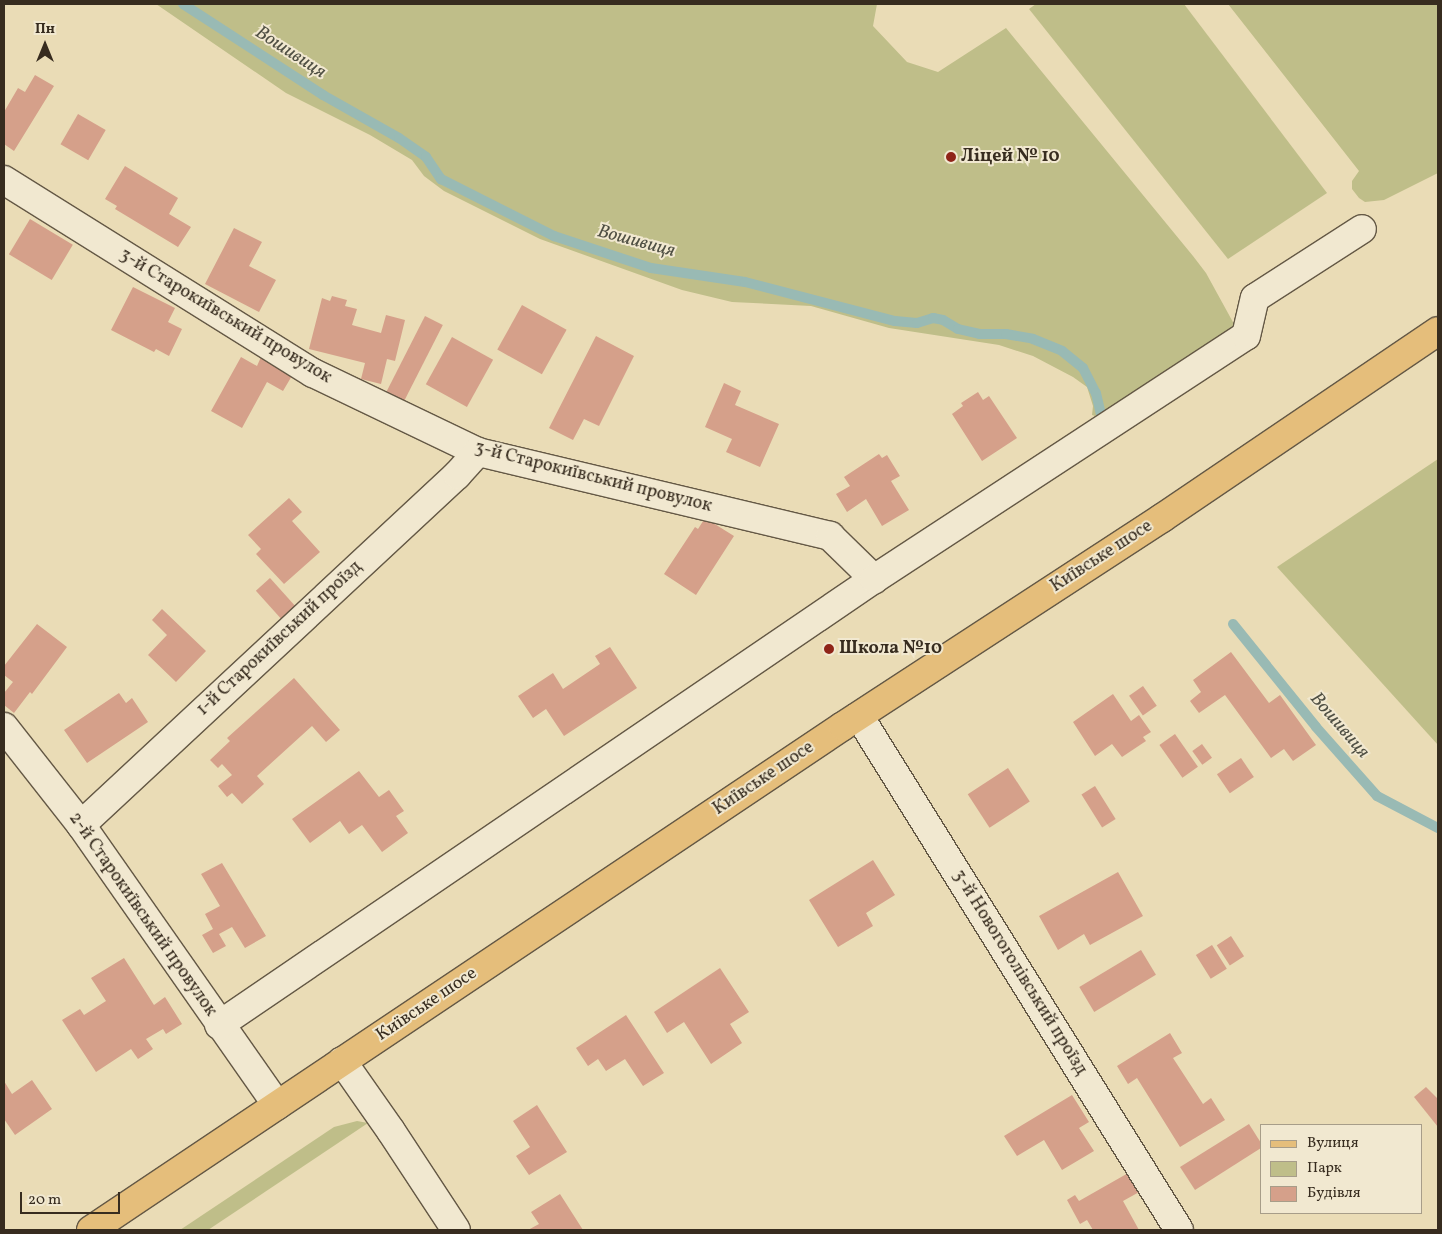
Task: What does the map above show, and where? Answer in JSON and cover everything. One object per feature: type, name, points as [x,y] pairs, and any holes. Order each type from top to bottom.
[{"type":"main road","name":"Київське шосе","points":[[91,1230],[859,716],[1162,518],[1438,331]]},
{"type":"street","name":"3-й Старокиївський провулок","points":[[4,180],[313,373],[478,452],[830,536],[874,579]]},
{"type":"street","points":[[219,1025],[874,579],[1246,336],[1255,298],[1362,229]]},
{"type":"street","name":"1-й Старокиївський проїзд","points":[[81,825],[457,475],[478,452]]},
{"type":"street","name":"3-й Новогоголівський проїзд","points":[[859,716],[1179,1230]]},
{"type":"street","name":"2-й Старокиївський провулок","points":[[4,727],[81,825],[277,1106]]},
{"type":"street","points":[[342,1062],[391,1130],[456,1230]]},
{"type":"green space","name":"Ліцей № 10","points":[[156,4],[877,4],[873,26],[907,62],[938,72],[1006,28],[1193,256],[1206,273],[1234,324],[1227,333],[1095,416],[1092,415],[1093,406],[1087,387],[1073,377],[1033,356],[999,345],[889,328],[811,306],[732,302],[682,290],[540,239],[444,191],[424,176],[412,160],[370,135],[286,93]]},
{"type":"green space","points":[[1036,4],[1184,4],[1327,193],[1228,259],[1029,9]]},
{"type":"green space","points":[[1228,4],[1438,4],[1438,173],[1384,200],[1365,202],[1359,198],[1352,189],[1352,181],[1359,171]]},
{"type":"green space","points":[[1438,459],[1438,745],[1277,567]]},
{"type":"green space","points":[[357,1121],[368,1123],[208,1230],[180,1230],[334,1127]]},
{"type":"building","points":[[35,75],[54,86],[14,151],[4,144],[4,112],[18,88],[25,92]]},
{"type":"building","points":[[78,114],[106,130],[88,160],[61,144]]},
{"type":"building","points":[[125,166],[178,198],[169,214],[191,227],[178,247],[115,209],[117,206],[105,199]]},
{"type":"building","points":[[30,219],[73,245],[52,280],[9,254]]},
{"type":"building","points":[[234,228],[262,242],[249,266],[276,280],[259,312],[205,284]]},
{"type":"building","points":[[133,287],[175,308],[168,322],[182,329],[169,356],[156,349],[154,352],[111,330]]},
{"type":"building","points":[[332,296],[347,300],[345,306],[357,309],[352,325],[381,333],[386,315],[405,320],[395,361],[387,359],[381,384],[361,379],[365,363],[309,349],[322,298],[330,301]]},
{"type":"building","points":[[522,305],[567,330],[542,374],[497,350]]},
{"type":"building","points":[[425,316],[443,325],[403,403],[385,394]]},
{"type":"building","points":[[596,336],[634,356],[599,426],[584,419],[573,440],[549,428]]},
{"type":"building","points":[[452,337],[493,360],[467,407],[426,384]]},
{"type":"building","points":[[241,357],[257,366],[261,357],[293,374],[283,391],[267,382],[242,428],[211,411]]},
{"type":"building","points":[[724,383],[741,391],[735,405],[779,424],[760,467],[726,452],[732,439],[705,427]]},
{"type":"building","points":[[978,392],[983,400],[989,396],[1017,438],[982,461],[952,414],[963,406],[961,403]]},
{"type":"building","points":[[879,454],[882,458],[887,455],[900,476],[891,481],[909,510],[882,526],[866,499],[847,512],[836,494],[850,486],[844,477]]},
{"type":"building","points":[[289,498],[302,512],[292,521],[320,552],[284,584],[256,554],[261,549],[248,535]]},
{"type":"building","points":[[705,518],[734,536],[696,595],[664,574],[695,527],[698,529]]},
{"type":"building","points":[[270,578],[298,609],[284,622],[256,591]]},
{"type":"building","points":[[162,609],[206,651],[176,682],[148,655],[167,635],[152,620]]},
{"type":"building","points":[[37,624],[67,647],[32,694],[30,692],[14,713],[4,705],[4,693],[13,682],[4,675],[4,666]]},
{"type":"building","points":[[610,647],[637,688],[564,736],[546,709],[533,718],[518,696],[553,673],[563,689],[600,664],[595,656]]},
{"type":"building","points":[[1231,652],[1269,703],[1280,695],[1316,745],[1293,761],[1284,749],[1271,758],[1225,695],[1199,713],[1190,701],[1201,692],[1193,680]]},
{"type":"building","points":[[294,678],[340,730],[326,742],[312,726],[257,776],[264,784],[242,804],[232,793],[227,797],[218,786],[232,775],[222,764],[218,768],[210,760],[230,741],[227,738]]},
{"type":"building","points":[[1143,686],[1157,706],[1143,715],[1129,696]]},
{"type":"building","points":[[119,693],[126,703],[132,698],[148,722],[87,763],[64,730]]},
{"type":"building","points":[[1113,694],[1131,721],[1139,715],[1151,732],[1143,737],[1146,741],[1122,757],[1112,744],[1095,756],[1073,722]]},
{"type":"building","points":[[1175,734],[1198,767],[1182,778],[1159,745]]},
{"type":"building","points":[[1202,744],[1212,758],[1202,765],[1192,751]]},
{"type":"building","points":[[1241,758],[1254,777],[1230,793],[1217,774]]},
{"type":"building","points":[[1008,768],[1030,802],[990,828],[968,794]]},
{"type":"building","points":[[359,771],[379,797],[389,790],[404,811],[396,816],[408,833],[382,852],[362,825],[349,834],[340,821],[310,843],[292,819]]},
{"type":"building","points":[[1095,786],[1116,819],[1102,828],[1081,794]]},
{"type":"building","points":[[873,860],[895,895],[866,913],[873,926],[838,947],[809,900]]},
{"type":"building","points":[[222,863],[266,936],[245,948],[232,927],[219,934],[226,946],[213,953],[202,935],[213,929],[205,914],[220,906],[201,874]]},
{"type":"building","points":[[1118,872],[1143,916],[1090,945],[1084,934],[1058,950],[1039,916]]},
{"type":"building","points":[[1231,936],[1244,956],[1230,965],[1217,945]]},
{"type":"building","points":[[1212,945],[1227,969],[1211,979],[1196,955]]},
{"type":"building","points":[[1141,950],[1156,975],[1094,1012],[1079,987]]},
{"type":"building","points":[[124,958],[154,1005],[165,997],[182,1024],[166,1034],[163,1029],[146,1039],[153,1049],[138,1059],[131,1049],[96,1072],[62,1020],[80,1009],[84,1015],[106,1001],[91,978]]},
{"type":"building","points":[[720,968],[749,1012],[730,1024],[742,1043],[711,1064],[684,1022],[667,1033],[654,1012]]},
{"type":"building","points":[[626,1015],[664,1073],[643,1086],[625,1059],[606,1071],[598,1059],[588,1066],[576,1048]]},
{"type":"building","points":[[1170,1033],[1182,1053],[1173,1058],[1203,1104],[1211,1098],[1225,1120],[1180,1147],[1137,1078],[1128,1084],[1117,1066]]},
{"type":"building","points":[[32,1080],[52,1109],[15,1135],[4,1119],[4,1081],[12,1094]]},
{"type":"building","points":[[1426,1087],[1438,1099],[1438,1127],[1414,1097]]},
{"type":"building","points":[[1072,1095],[1089,1122],[1079,1128],[1094,1151],[1062,1170],[1044,1140],[1017,1156],[1004,1136]]},
{"type":"building","points":[[537,1105],[567,1152],[529,1175],[516,1156],[530,1147],[513,1121]]},
{"type":"building","points":[[1249,1124],[1260,1141],[1260,1149],[1195,1190],[1180,1167]]},
{"type":"building","points":[[1130,1172],[1141,1191],[1123,1201],[1139,1230],[1093,1230],[1087,1220],[1080,1224],[1067,1200],[1075,1195],[1079,1201]]},
{"type":"building","points":[[560,1194],[583,1230],[528,1230],[539,1224],[531,1212]]},
{"type":"waterway","name":"Вошивиця","points":[[183,4],[323,95],[399,138],[426,157],[441,179],[554,236],[651,268],[745,282],[895,321],[917,323],[933,318],[943,320],[958,329],[979,334],[1006,334],[1033,339],[1062,351],[1083,368],[1096,393],[1101,414]]},
{"type":"waterway","name":"Вошивиця","points":[[1233,624],[1316,727],[1377,796],[1438,828]]},
{"type":"place","name":"Ліцей № 10","points":[[951,157]]},
{"type":"place","name":"Школа №10","points":[[829,649]]}]
